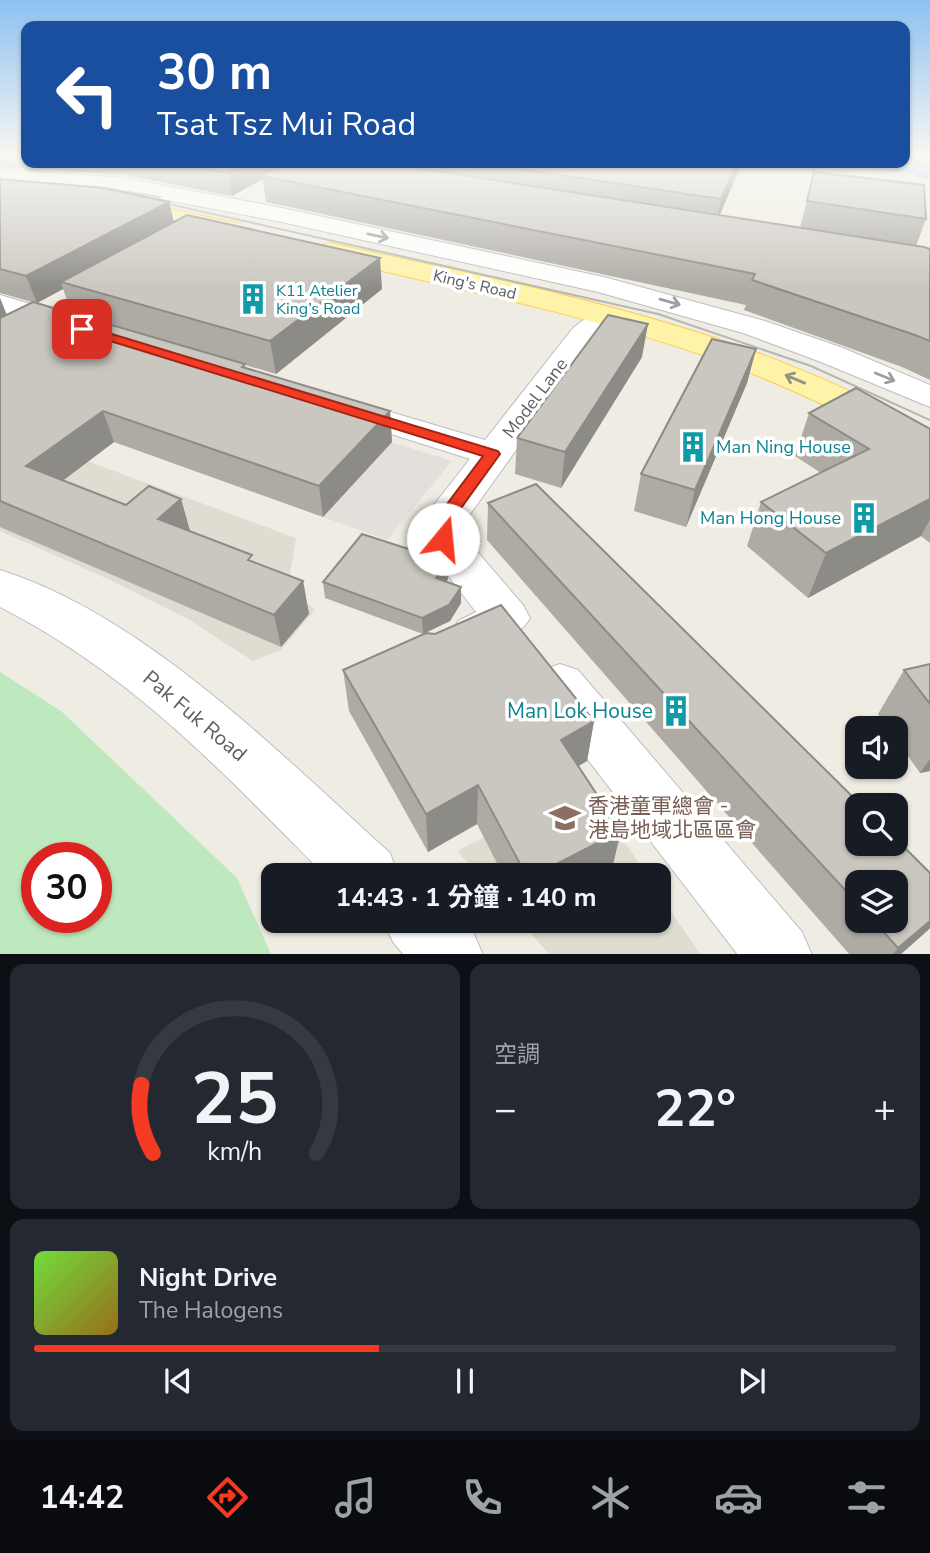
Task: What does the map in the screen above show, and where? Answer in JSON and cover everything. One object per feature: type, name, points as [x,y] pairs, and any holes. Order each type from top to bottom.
[{"type":"main road","name":"King's Road","points":[[102,202],[567,305],[644,326],[751,361],[879,418],[930,444]]},
{"type":"main road","points":[[879,418],[930,429]]},
{"type":"street","name":"King's Road","points":[[214,202],[660,299],[794,341],[930,397]]},
{"type":"street","points":[[173,244],[246,202]]},
{"type":"street","points":[[0,303],[54,309],[96,333]]},
{"type":"street","points":[[12,332],[54,309]]},
{"type":"street","name":"Model Lane","points":[[507,618],[451,550],[440,529],[443,520],[589,328],[611,323],[644,326]]},
{"type":"street","points":[[307,397],[492,454]]},
{"type":"street","name":"Pak Fuk Road","points":[[0,587],[71,623],[149,675],[223,737],[355,863]]},
{"type":"street","points":[[435,653],[507,618],[779,954]]},
{"type":"street","points":[[428,933],[450,954]]},
{"type":"shaded area","points":[[0,362],[301,414],[452,461],[387,540],[0,401]]},
{"type":"shaded area","points":[[60,451],[296,538],[288,586],[315,610],[281,650],[253,661],[188,619],[110,580],[0,531],[0,496]]},
{"type":"shaded area","name":"香港童軍總會 - 港島地域北區區會","points":[[587,786],[639,863],[468,863],[457,851]]},
{"type":"shaded area","name":"香港童軍總會 - 港島地域北區區會","points":[[671,911],[700,954],[549,954],[531,933],[671,933]]},
{"type":"green space","points":[[0,672],[61,711],[237,878],[271,954],[0,954]]},
{"type":"building","points":[[0,202],[169,202],[26,276],[0,269]]},
{"type":"building","points":[[390,202],[632,202],[924,247],[930,249],[930,341],[752,280],[755,274]]},
{"type":"building","points":[[810,202],[925,202],[926,219]]},
{"type":"building","points":[[187,215],[380,258],[270,341],[61,282]]},
{"type":"building","points":[[33,302],[245,364],[242,367],[390,411],[319,486],[103,411],[26,466],[126,505],[149,486],[181,499],[158,519],[252,555],[248,560],[303,581],[274,615],[0,501],[0,318]]},
{"type":"building","points":[[608,315],[648,324],[565,452],[517,438]]},
{"type":"building","name":"Man Ning House","points":[[712,339],[756,349],[695,490],[641,474]]},
{"type":"building","points":[[856,388],[930,429],[930,499],[826,553],[761,502],[869,449],[809,413]]},
{"type":"building","points":[[536,484],[849,793],[845,793],[845,856],[908,856],[908,851],[930,873],[930,921],[898,948],[885,933],[908,933],[908,870],[845,870],[845,890],[488,503]]},
{"type":"building","points":[[362,534],[446,561],[436,578],[461,587],[449,605],[422,618],[323,582]]},
{"type":"building","points":[[501,605],[594,721],[561,740],[621,831],[558,863],[520,863],[478,785],[426,814],[343,670],[426,633],[435,634]]},
{"type":"building","points":[[930,664],[930,704],[904,670]]},
{"type":"tram line","points":[[158,202],[658,314],[811,366],[930,420]]},
{"type":"place","name":"K11 Atelier King’s Road","points":[[253,299]]},
{"type":"place","name":"Man Ning House","points":[[693,447]]},
{"type":"place","name":"Man Hong House","points":[[864,518]]},
{"type":"place","name":"Man Lok House","points":[[676,711]]},
{"type":"place","name":"香港童軍總會 - 港島地域北區區會","points":[[565,818]]},
{"type":"route","points":[[82,329],[492,454],[443,520],[440,529],[443,539]]}]
